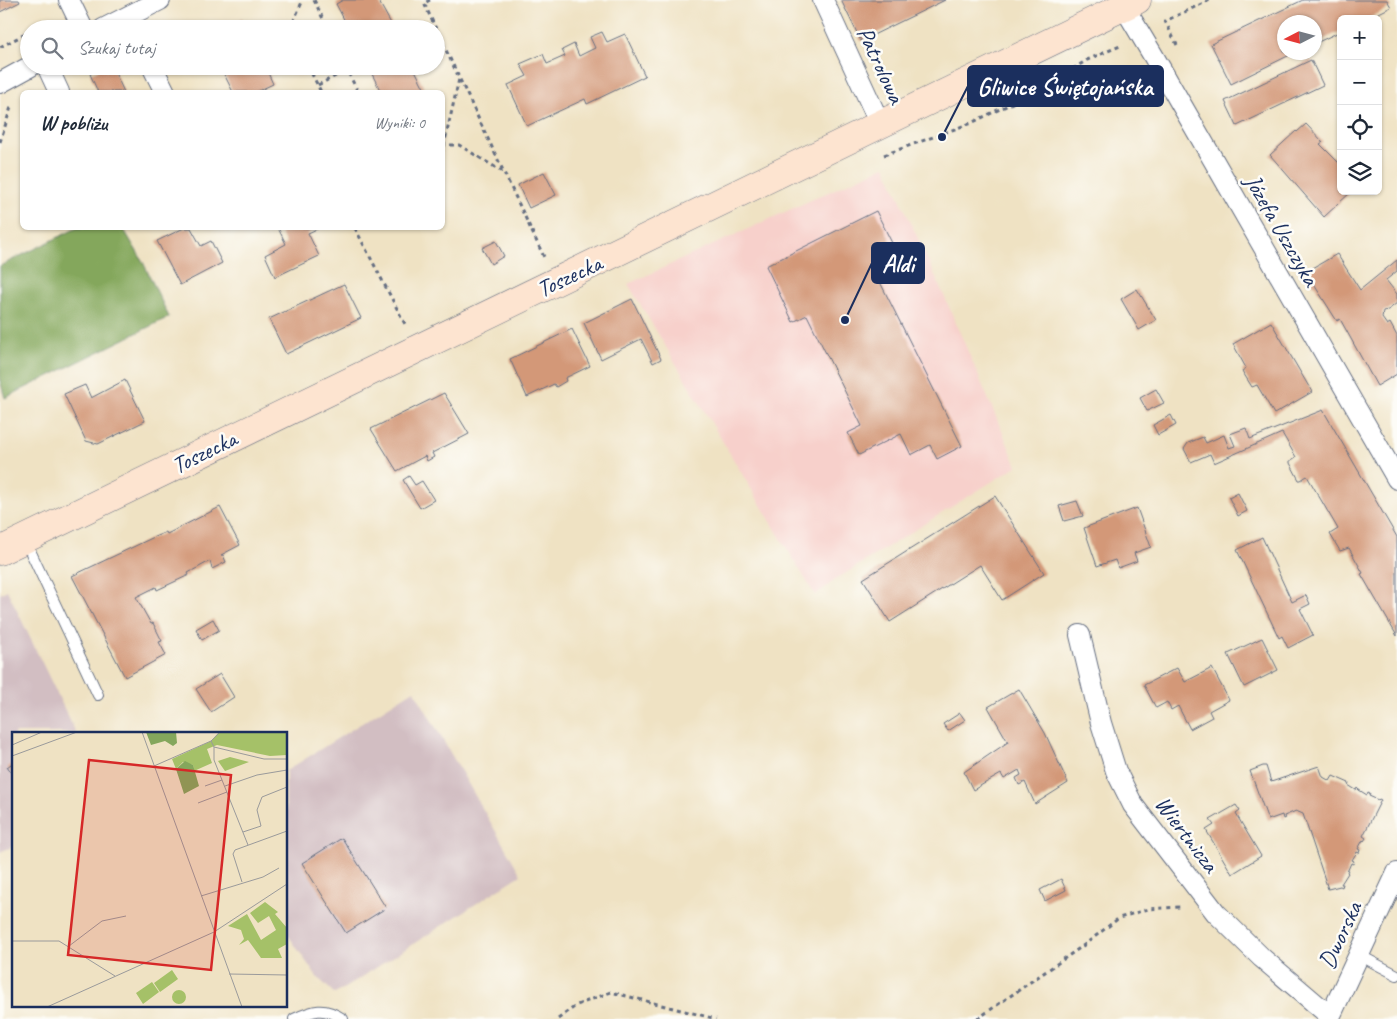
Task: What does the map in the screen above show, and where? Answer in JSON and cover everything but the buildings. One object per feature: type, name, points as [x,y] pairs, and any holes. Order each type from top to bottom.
[{"type":"main road","name":"Toszecka","points":[[0,551],[880,124],[1127,2]]},
{"type":"street","points":[[68,0],[78,20]]},
{"type":"street","points":[[135,20],[160,0]]},
{"type":"street","name":"Patrolowa","points":[[823,0],[880,124]]},
{"type":"street","name":"Józefa Uszczyka","points":[[1127,2],[1397,479]]},
{"type":"street","points":[[0,83],[20,72]]},
{"type":"street","points":[[51,75],[58,90]]},
{"type":"street","points":[[156,75],[164,90]]},
{"type":"street","name":"Wiertnicza","points":[[1080,635],[1101,724],[1116,771],[1133,805],[1216,913],[1262,958],[1330,1018]]},
{"type":"street","name":"Dworska","points":[[1330,1018],[1397,873]]},
{"type":"lane","points":[[24,539],[98,695]]},
{"type":"lane","points":[[1359,955],[1397,974]]},
{"type":"lane","points":[[294,1019],[308,1012],[331,1011],[343,1019]]},
{"type":"path","points":[[294,20],[303,0]]},
{"type":"path","points":[[314,0],[324,20]]},
{"type":"path","points":[[430,0],[424,3],[432,20]]},
{"type":"path","points":[[1177,45],[1165,21],[1210,0]]},
{"type":"path","points":[[0,46],[20,36]]},
{"type":"path","points":[[878,157],[971,123],[1045,87],[1087,60],[1120,46],[1125,53]]},
{"type":"path","points":[[445,48],[544,259]]},
{"type":"path","points":[[313,75],[320,90]]},
{"type":"path","points":[[318,85],[334,75]]},
{"type":"path","points":[[350,75],[357,90]]},
{"type":"path","points":[[445,137],[459,78]]},
{"type":"path","points":[[0,142],[12,103]]},
{"type":"path","points":[[445,145],[459,145],[504,173]]},
{"type":"path","points":[[355,230],[406,326]]},
{"type":"path","points":[[977,1019],[1084,945],[1119,918],[1148,909],[1178,906],[1216,913]]},
{"type":"path","points":[[558,1019],[577,1005],[611,992],[716,1019]]},
{"type":"shaded area","points":[[885,166],[946,300],[1017,466],[838,578],[815,595],[628,284]]},
{"type":"shaded area","points":[[7,590],[76,732],[12,732],[12,847],[0,852],[0,594]]},
{"type":"shaded area","points":[[414,690],[521,875],[335,994],[316,976],[288,935],[288,770]]},
{"type":"green space","points":[[73,230],[124,230],[142,260],[169,317],[5,398],[0,381],[0,266]]},
{"type":"place","name":"Gliwice Świętojańska","points":[[942,137]]},
{"type":"place","name":"Aldi","points":[[845,320]]}]
